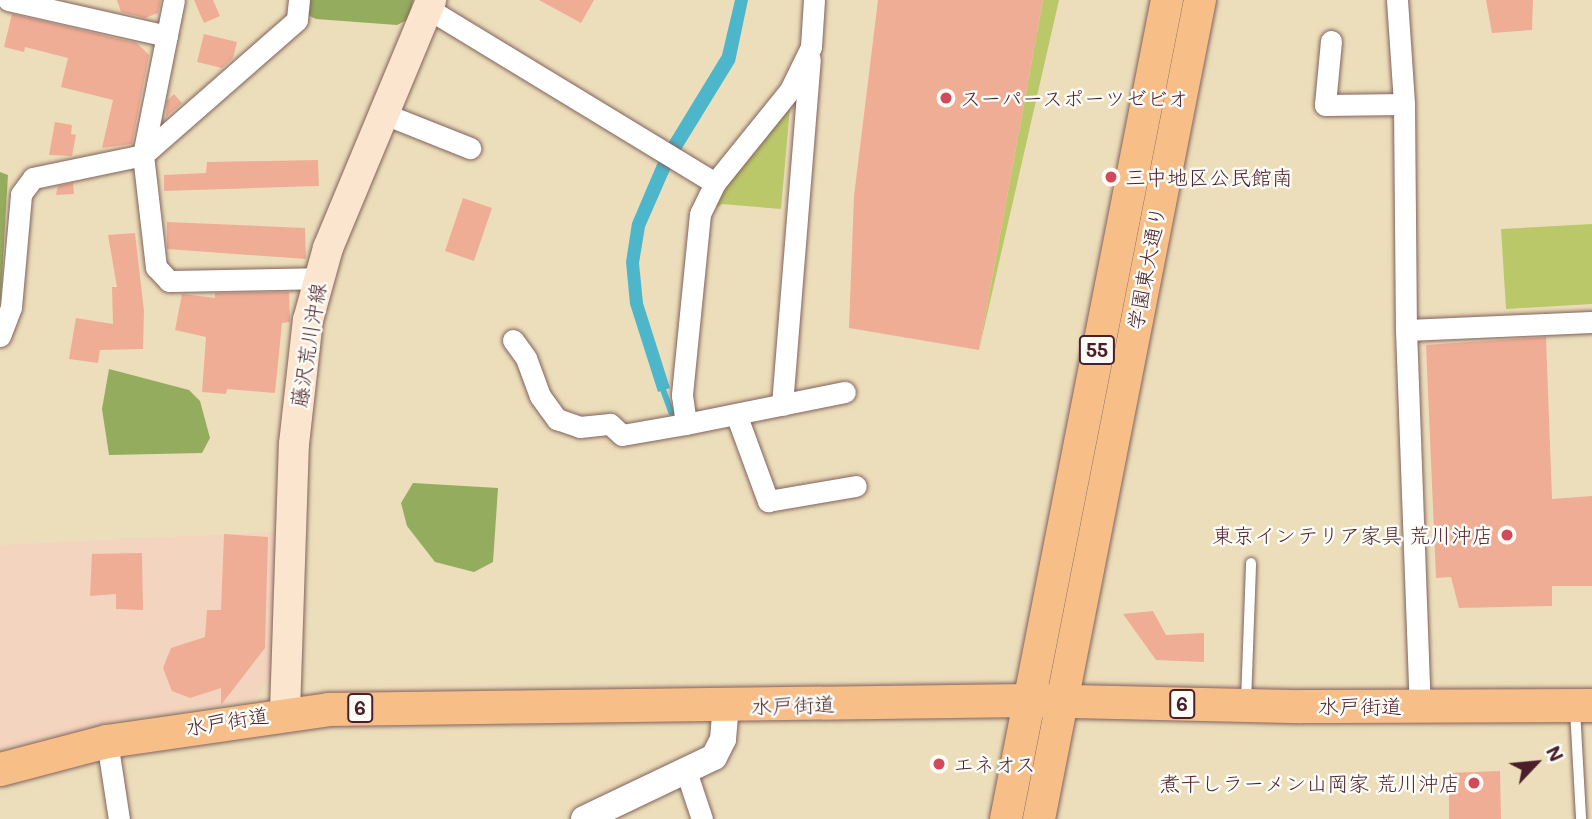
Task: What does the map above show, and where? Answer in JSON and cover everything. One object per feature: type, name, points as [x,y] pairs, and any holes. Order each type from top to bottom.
[{"type":"highway","name":"水戸街道","points":[[0,769],[107,741],[285,712],[432,706],[726,706],[1028,700],[1246,705],[1583,706]]},
{"type":"main road","name":"学園東大通り","points":[[1006,819],[1167,0]]},
{"type":"main road","name":"学園東大通り","points":[[1039,819],[1200,0]]},
{"type":"main road","name":"藤沢荒川沖線","points":[[285,712],[294,444],[301,365],[318,278],[382,113],[429,4]]},
{"type":"street","points":[[8,0],[88,9],[167,36]]},
{"type":"street","points":[[174,0],[143,155],[156,267],[169,281],[318,278]]},
{"type":"street","points":[[0,336],[11,307],[20,194],[33,178],[143,155],[297,20],[299,0]]},
{"type":"street","points":[[782,405],[814,0]]},
{"type":"street","points":[[1397,0],[1404,104],[1406,330],[1420,706]]},
{"type":"street","points":[[429,4],[715,183]]},
{"type":"street","points":[[1331,41],[1325,105],[1404,104]]},
{"type":"street","points":[[686,424],[682,395],[700,214],[715,183],[790,90],[811,47]]},
{"type":"street","points":[[382,113],[470,148]]},
{"type":"street","points":[[1406,330],[1592,323]]},
{"type":"street","points":[[513,340],[526,358],[540,396],[557,419],[580,428],[610,424],[622,435],[845,392]]},
{"type":"street","points":[[736,414],[768,501],[856,486]]},
{"type":"street","points":[[584,819],[714,758],[723,739],[726,706]]},
{"type":"street","points":[[107,741],[120,819]]},
{"type":"street","points":[[686,771],[702,819]]},
{"type":"lane","points":[[1246,705],[1251,563]]},
{"type":"lane","points":[[1581,819],[1583,706]]},
{"type":"shaded area","points":[[276,532],[271,676],[255,700],[111,722],[0,749],[0,545]]},
{"type":"green space","points":[[306,0],[413,0],[409,19],[397,25],[316,19],[305,14]]},
{"type":"green space","points":[[1043,0],[1059,0],[979,350]]},
{"type":"green space","points":[[791,96],[781,209],[722,204],[706,214],[720,186]]},
{"type":"green space","points":[[0,172],[8,175],[0,311]]},
{"type":"green space","points":[[1592,224],[1592,304],[1506,309],[1501,229]]},
{"type":"green space","points":[[109,369],[189,390],[200,401],[210,438],[202,453],[109,455],[102,409]]},
{"type":"green space","points":[[413,483],[498,488],[493,562],[474,572],[435,562],[407,526],[401,503]]},
{"type":"water","points":[[735,0],[748,0],[735,62],[673,163],[645,227],[639,263],[643,303],[670,388],[658,392],[630,304],[626,262],[632,223],[661,155],[722,55]]},
{"type":"building","points":[[117,0],[161,0],[158,13],[145,18],[121,12]]},
{"type":"building","points":[[194,0],[213,0],[220,16],[204,23]]},
{"type":"building","points":[[539,0],[594,0],[581,23]]},
{"type":"building","name":"スーパースポーツゼビオ","points":[[878,0],[1043,0],[979,350],[849,328],[854,196]]},
{"type":"building","points":[[1486,0],[1533,0],[1532,30],[1492,33]]},
{"type":"building","points":[[12,14],[137,43],[149,55],[132,144],[102,148],[113,100],[61,87],[68,58],[25,47],[24,52],[4,47]]},
{"type":"building","points":[[204,34],[237,42],[233,58],[222,68],[197,62]]},
{"type":"building","points":[[174,94],[182,103],[166,117],[167,101]]},
{"type":"building","points":[[55,122],[72,125],[71,134],[76,135],[72,156],[49,155]]},
{"type":"building","points":[[318,160],[319,186],[164,191],[164,175],[206,173],[207,162]]},
{"type":"building","points":[[73,183],[74,194],[56,195],[58,186]]},
{"type":"building","points":[[463,198],[492,208],[474,261],[445,251]]},
{"type":"building","points":[[167,222],[305,228],[306,259],[167,249]]},
{"type":"building","points":[[135,233],[144,311],[143,349],[100,350],[98,363],[69,359],[76,318],[113,324],[112,287],[117,287],[108,235]]},
{"type":"building","points":[[289,292],[290,322],[282,323],[275,393],[227,389],[226,394],[202,392],[206,337],[175,330],[182,294],[215,298],[215,293]]},
{"type":"building","points":[[1546,337],[1552,499],[1592,496],[1592,586],[1552,586],[1552,606],[1459,608],[1451,577],[1436,578],[1426,345]]},
{"type":"building","points":[[224,534],[268,537],[265,648],[221,705],[221,688],[190,698],[172,691],[163,668],[171,648],[205,637],[207,610],[221,610]]},
{"type":"building","points":[[142,553],[143,610],[116,609],[116,594],[90,596],[92,554]]},
{"type":"building","points":[[1153,611],[1166,635],[1204,633],[1204,662],[1156,660],[1123,614]]},
{"type":"building","points":[[1500,771],[1501,819],[1449,819],[1449,773]]},
{"type":"waterway","points":[[661,384],[671,412]]},
{"type":"place","name":"スーパースポーツゼビオ","points":[[946,98]]},
{"type":"place","name":"三中地区公民館南","points":[[1111,177]]},
{"type":"place","name":"東京インテリア家具 荒川沖店","points":[[1507,535]]},
{"type":"place","name":"エネオス","points":[[939,764]]},
{"type":"place","name":"煮干しラーメン山岡家 荒川沖店","points":[[1474,783]]}]
